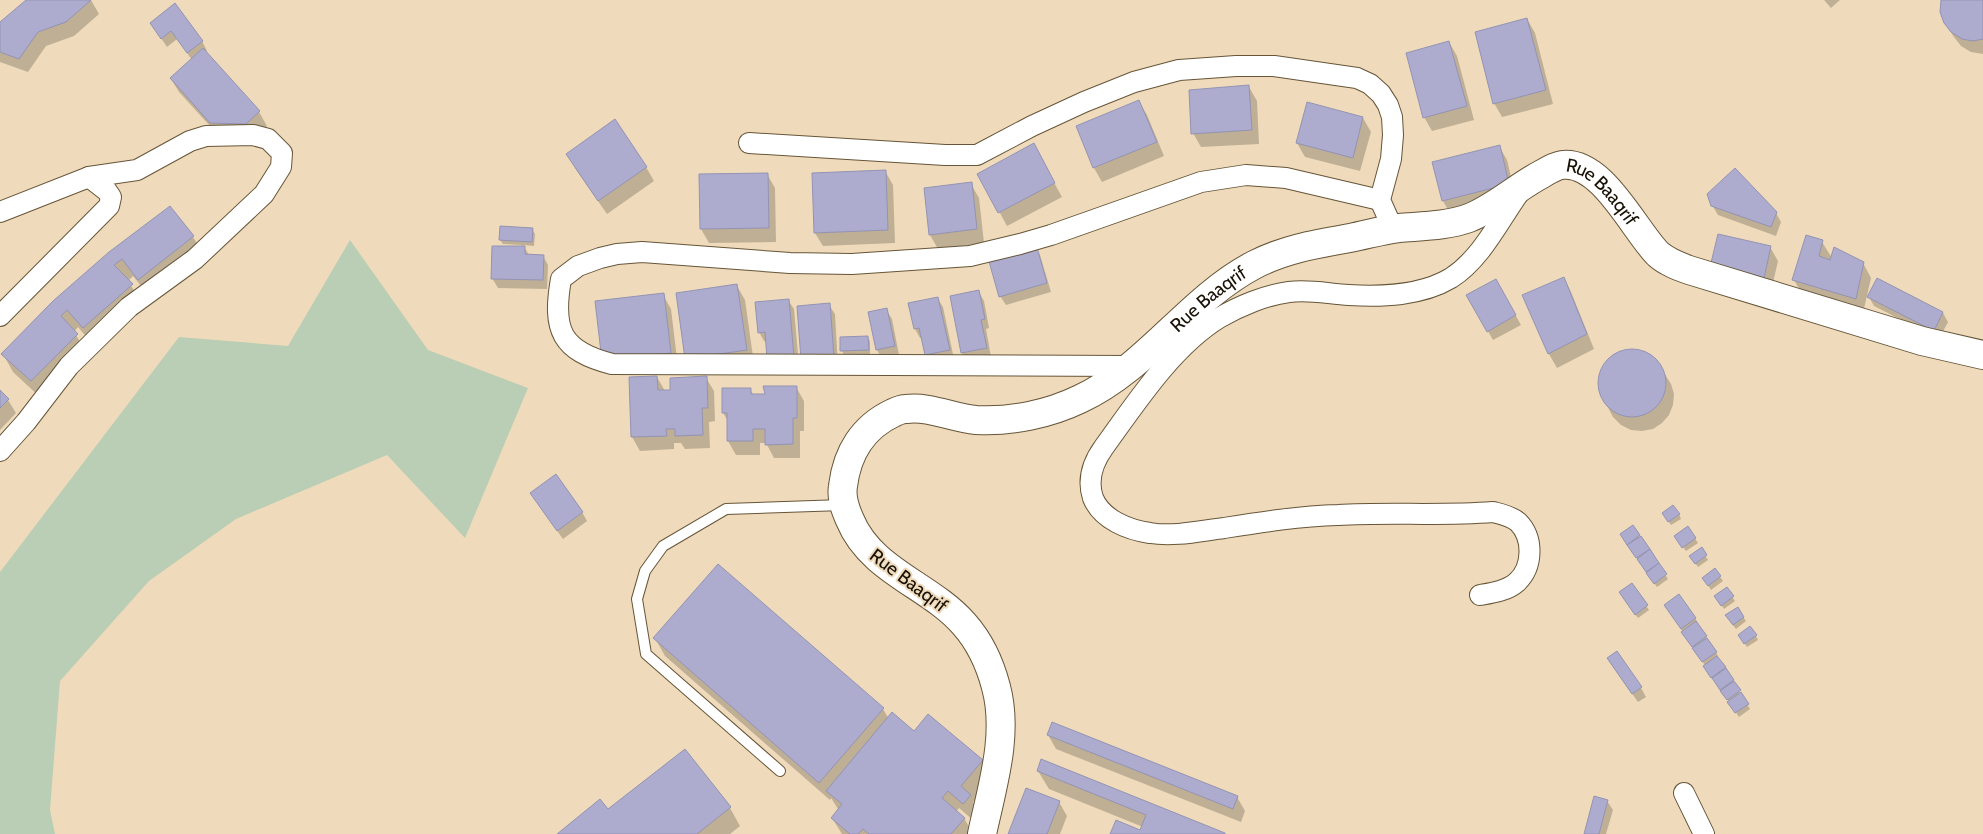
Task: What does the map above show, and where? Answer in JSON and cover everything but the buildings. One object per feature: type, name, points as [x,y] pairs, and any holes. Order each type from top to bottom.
[{"type":"street","points":[[750,143],[944,155],[977,155],[1049,118],[1134,82],[1179,70],[1236,66],[1274,66],[1357,78],[1370,84],[1381,94],[1392,116],[1393,135],[1391,160],[1380,200],[1393,229]]},
{"type":"street","points":[[0,212],[89,177],[137,170],[190,141],[206,136],[253,135],[268,139],[282,153],[283,162],[272,185],[264,194],[195,259],[128,307],[69,366],[26,422],[0,451]]},
{"type":"street","name":"Rue Baaqrif","points":[[982,834],[995,776],[1002,724],[997,688],[986,655],[964,624],[948,609],[887,566],[865,547],[844,505],[842,490],[845,471],[852,452],[862,435],[883,418],[903,408],[931,410],[976,420],[1040,414],[1063,407],[1094,393],[1131,366],[1218,290],[1250,267],[1281,252],[1393,229],[1441,224],[1472,217],[1525,183],[1562,165],[1578,168],[1590,174],[1607,188],[1653,248],[1667,261],[1689,270],[1905,336],[1983,355]]},
{"type":"street","points":[[1131,366],[612,364],[590,358],[569,344],[560,332],[558,298],[561,279],[578,266],[617,254],[642,252],[790,263],[852,264],[970,256],[1052,235],[1201,182],[1246,175],[1286,178],[1380,200]]},
{"type":"street","points":[[0,316],[109,206],[111,197],[108,191],[89,177]]},
{"type":"street","points":[[1480,595],[1501,591],[1516,583],[1526,570],[1530,548],[1525,531],[1517,522],[1506,515],[1493,512],[1337,514],[1186,534],[1151,533],[1128,527],[1107,517],[1096,506],[1091,491],[1091,472],[1100,452],[1164,369],[1190,340],[1220,318],[1252,302],[1289,292],[1314,291],[1376,296],[1404,293],[1433,286],[1452,277],[1473,259],[1525,183]]},
{"type":"street","points":[[1684,793],[1704,834]]},
{"type":"lane","points":[[780,771],[646,654],[637,599],[645,571],[664,546],[726,509],[844,505]]},
{"type":"green space","points":[[350,240],[428,350],[528,388],[465,538],[387,455],[236,519],[149,581],[60,681],[50,810],[55,834],[0,834],[0,572],[179,337],[288,346]]}]
